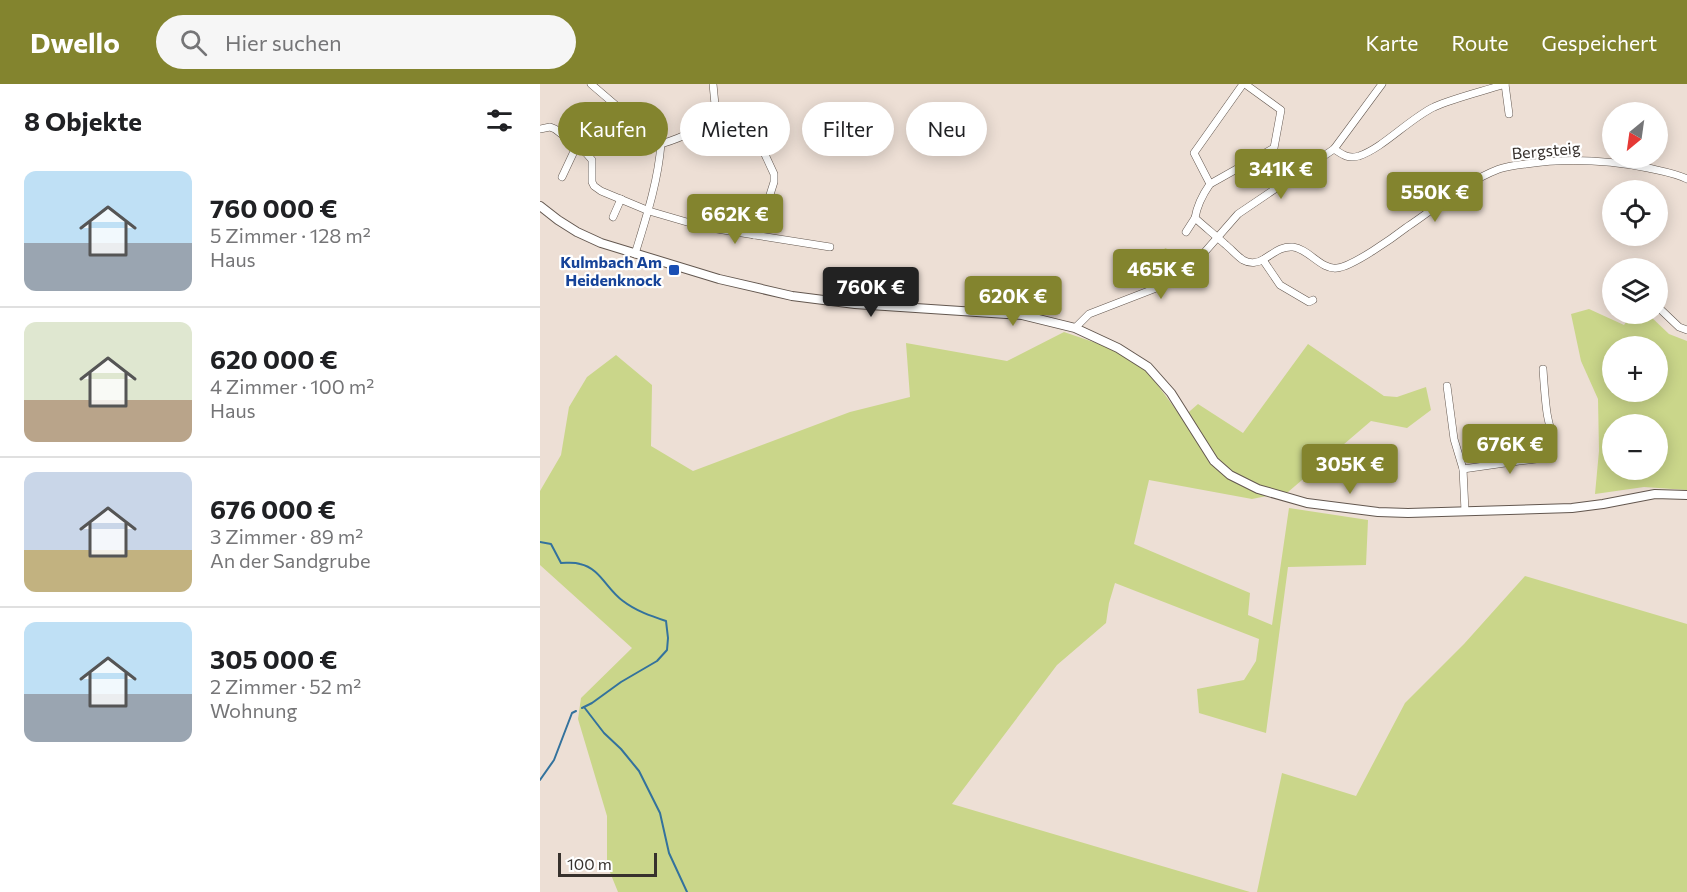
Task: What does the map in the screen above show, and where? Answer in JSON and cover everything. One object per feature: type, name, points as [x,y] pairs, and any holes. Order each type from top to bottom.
[{"type":"street","points":[[591,84],[612,102]]},
{"type":"street","points":[[713,84],[715,102]]},
{"type":"street","points":[[1185,232],[1195,218],[1196,211],[1210,184],[1274,148],[1281,110],[1244,84],[1194,153],[1210,184]]},
{"type":"street","points":[[1075,328],[1089,314],[1164,285],[1182,274],[1195,263],[1238,214],[1334,149],[1382,84]]},
{"type":"street","points":[[1334,149],[1346,157],[1362,155],[1435,106],[1505,84],[1509,114]]},
{"type":"street","points":[[540,129],[550,127],[558,131]]},
{"type":"street","points":[[562,177],[572,156]]},
{"type":"street","points":[[589,156],[592,160],[591,177],[594,186],[649,211],[704,227],[830,247]]},
{"type":"street","points":[[635,254],[649,211],[660,156]]},
{"type":"street","points":[[754,235],[758,212],[770,196],[774,182],[774,174],[765,156]]},
{"type":"street","name":"Bergsteig","points":[[1263,260],[1284,247],[1292,247],[1300,249],[1331,268],[1348,265],[1397,234],[1461,188],[1502,168],[1577,159],[1642,167],[1687,179]]},
{"type":"street","points":[[613,217],[621,199]]},
{"type":"street","points":[[540,206],[558,220],[589,238],[719,279],[792,296],[855,304],[1022,315],[1075,328],[1118,348],[1148,367],[1171,393],[1214,461],[1230,475],[1258,489],[1307,503],[1378,512],[1408,513],[1572,508],[1655,494],[1687,495]]},
{"type":"street","points":[[1195,218],[1243,260],[1254,263],[1263,260],[1280,285],[1309,302],[1313,300]]},
{"type":"street","points":[[1668,317],[1679,327],[1687,330]]},
{"type":"street","points":[[1462,470],[1545,459],[1551,456],[1552,434],[1547,415],[1543,369]]},
{"type":"street","points":[[1447,386],[1462,470],[1465,511]]},
{"type":"green space","points":[[1165,248],[1189,258],[1171,270],[1158,264]]},
{"type":"green space","points":[[1589,309],[1602,315],[1602,324],[1658,324],[1669,334],[1687,341],[1687,490],[1644,487],[1595,494],[1599,451],[1598,399],[1581,361],[1571,314]]},
{"type":"green space","points":[[1064,332],[1111,348],[1145,368],[1182,418],[1198,404],[1243,433],[1308,344],[1384,396],[1397,397],[1426,387],[1431,410],[1407,428],[1371,421],[1288,492],[1252,499],[1149,480],[1134,544],[1250,593],[1248,615],[1272,625],[1289,508],[1368,520],[1366,565],[1288,567],[1266,733],[1199,713],[1197,689],[1244,680],[1256,661],[1259,639],[1115,583],[1106,623],[1057,665],[952,804],[1250,892],[618,892],[607,865],[607,816],[578,719],[581,698],[632,648],[540,565],[540,491],[561,455],[569,407],[587,377],[616,355],[652,385],[651,446],[693,471],[850,412],[910,397],[906,343],[1007,361]]},
{"type":"green space","points":[[1525,576],[1687,624],[1687,892],[1257,892],[1282,773],[1356,796],[1405,703],[1464,644]]},
{"type":"waterway","points":[[540,542],[551,544],[561,563],[587,566],[628,605],[666,621],[667,650],[657,661],[582,708]]},
{"type":"waterway","points":[[584,707],[639,771],[660,813],[669,853],[687,892]]},
{"type":"waterway","points":[[540,780],[554,760],[572,713],[576,711]]},
{"type":"place","name":"Kulmbach Am Heidenknock","points":[[674,270]]}]
